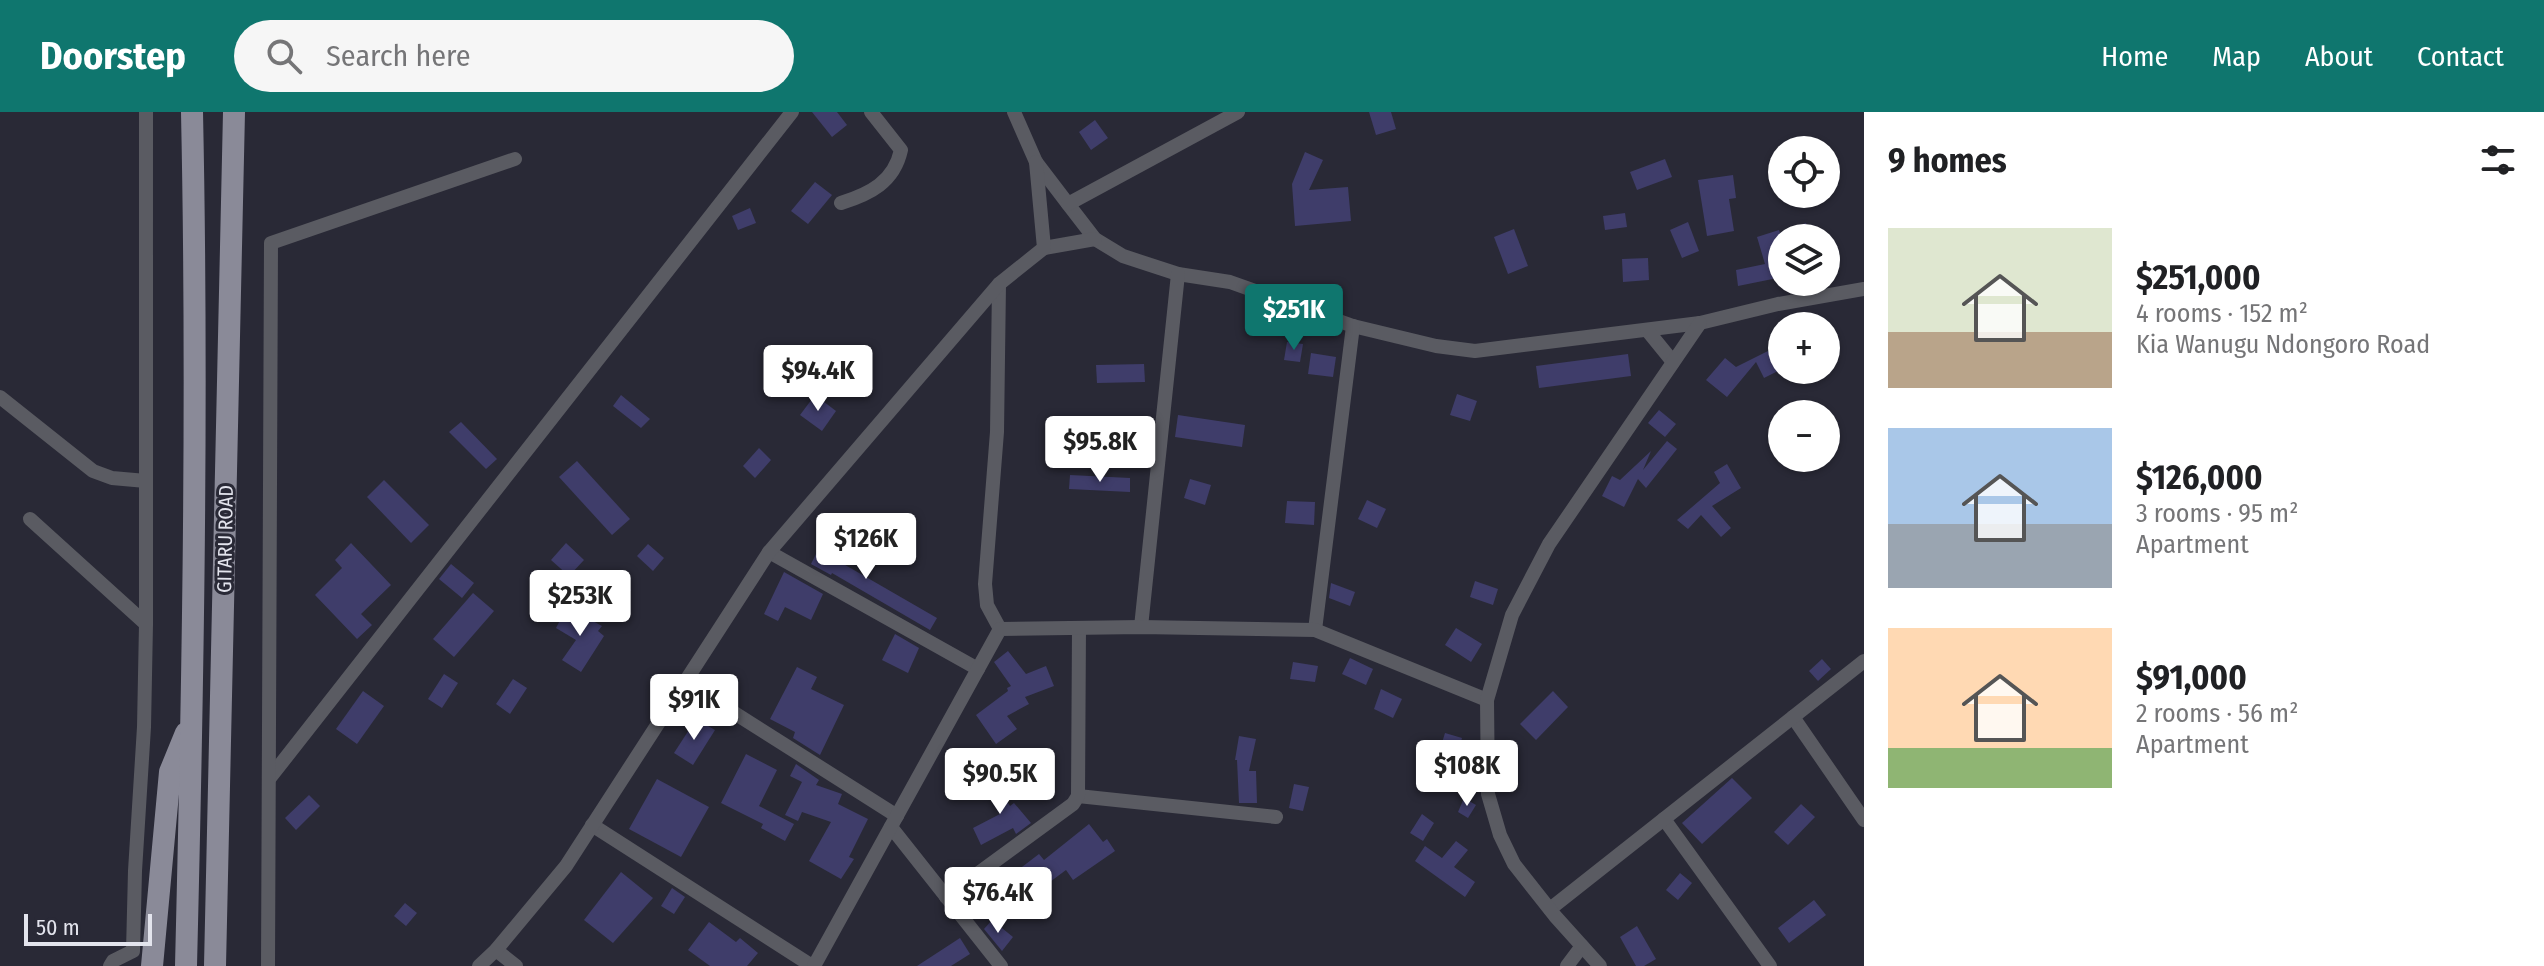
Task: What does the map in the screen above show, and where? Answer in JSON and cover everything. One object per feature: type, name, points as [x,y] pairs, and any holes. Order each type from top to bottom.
[{"type":"main road","name":"GITARU ROAD","points":[[186,966],[192,721],[195,313],[192,112]]},
{"type":"main road","name":"GITARU ROAD","points":[[215,966],[234,112]]},
{"type":"main road","points":[[152,966],[170,772],[192,721]]},
{"type":"main road","points":[[217,923],[224,966]]},
{"type":"street","points":[[110,966],[113,961],[133,951],[144,727],[146,112]]},
{"type":"street","points":[[269,779],[792,112]]},
{"type":"street","points":[[841,203],[883,184],[897,167],[901,150],[871,112]]},
{"type":"street","points":[[1014,112],[1036,162],[1095,239],[1123,256],[1178,274],[1230,282],[1353,326],[1436,346],[1475,351],[1700,323],[1778,304],[1864,289]]},
{"type":"street","points":[[1068,204],[1238,112]]},
{"type":"street","points":[[268,966],[271,243],[515,159]]},
{"type":"street","points":[[1036,162],[1044,248]]},
{"type":"street","points":[[479,966],[566,866],[769,552],[999,284],[1044,248],[1095,239]]},
{"type":"street","points":[[1141,627],[1178,274]]},
{"type":"street","points":[[999,284],[997,432],[985,584],[987,605],[1000,629]]},
{"type":"street","points":[[1600,966],[1514,864],[1500,835],[1488,794],[1487,700],[1512,615],[1549,544],[1700,323]]},
{"type":"street","points":[[1315,630],[1353,326]]},
{"type":"street","points":[[1647,330],[1673,362]]},
{"type":"street","points":[[0,397],[93,471],[112,478],[146,481]]},
{"type":"street","points":[[30,519],[146,624]]},
{"type":"street","points":[[769,552],[978,669]]},
{"type":"street","points":[[1000,629],[1141,627],[1315,630],[1487,700]]},
{"type":"street","points":[[946,897],[1073,804],[1078,796],[1079,628]]},
{"type":"street","points":[[592,825],[813,966],[1000,629]]},
{"type":"street","points":[[1550,909],[1864,661]]},
{"type":"street","points":[[684,681],[894,822],[946,897],[1001,966]]},
{"type":"street","points":[[1793,717],[1864,820]]},
{"type":"street","points":[[1078,796],[1276,817]]},
{"type":"street","points":[[1664,819],[1770,966]]},
{"type":"street","points":[[1567,966],[1582,946]]},
{"type":"street","points":[[496,950],[516,966]]},
{"type":"building","points":[[812,112],[837,112],[847,125],[832,137]]},
{"type":"building","points":[[1369,112],[1391,112],[1396,129],[1376,135]]},
{"type":"building","points":[[1095,120],[1108,138],[1091,150],[1079,132]]},
{"type":"building","points":[[1305,152],[1323,160],[1309,190],[1348,187],[1351,221],[1295,226],[1292,184]]},
{"type":"building","points":[[1665,159],[1672,177],[1637,190],[1630,172]]},
{"type":"building","points":[[1733,175],[1736,198],[1729,199],[1734,231],[1707,236],[1698,180]]},
{"type":"building","points":[[815,182],[832,195],[808,224],[791,211]]},
{"type":"building","points":[[750,208],[756,223],[738,230],[732,216]]},
{"type":"building","points":[[1625,213],[1627,227],[1605,230],[1603,216]]},
{"type":"building","points":[[1688,222],[1699,251],[1682,258],[1670,230]]},
{"type":"building","points":[[1514,229],[1528,266],[1508,274],[1494,237]]},
{"type":"building","points":[[1768,234],[1768,280],[1738,286],[1736,270],[1765,264],[1757,237]]},
{"type":"building","points":[[1648,258],[1649,280],[1623,282],[1622,259]]},
{"type":"building","points":[[1287,342],[1303,344],[1300,362],[1284,360]]},
{"type":"building","points":[[1768,351],[1768,376],[1764,378],[1756,362],[1727,397],[1706,380],[1725,358],[1736,367]]},
{"type":"building","points":[[1311,353],[1336,357],[1333,377],[1308,374]]},
{"type":"building","points":[[1628,354],[1631,376],[1539,388],[1536,366]]},
{"type":"building","points":[[1144,364],[1145,382],[1097,383],[1096,365]]},
{"type":"building","points":[[1457,394],[1477,401],[1470,421],[1450,415]]},
{"type":"building","points":[[621,395],[650,419],[641,428],[613,406]]},
{"type":"building","points":[[815,395],[836,411],[822,431],[800,415]]},
{"type":"building","points":[[1659,410],[1676,424],[1665,437],[1648,423]]},
{"type":"building","points":[[1178,415],[1245,425],[1242,447],[1175,437]]},
{"type":"building","points":[[461,422],[497,459],[486,469],[449,432]]},
{"type":"building","points":[[1667,441],[1677,449],[1646,488],[1638,479],[1624,507],[1602,496],[1612,476],[1620,480],[1651,451],[1643,470]]},
{"type":"building","points":[[759,448],[771,460],[755,478],[743,466]]},
{"type":"building","points":[[577,461],[630,519],[612,535],[559,477]]},
{"type":"building","points":[[1727,464],[1741,488],[1712,506],[1731,528],[1721,537],[1701,515],[1688,529],[1677,520],[1720,483],[1714,472]]},
{"type":"building","points":[[1070,475],[1130,478],[1130,492],[1069,489]]},
{"type":"building","points":[[1190,479],[1211,485],[1205,505],[1184,498]]},
{"type":"building","points":[[384,480],[429,525],[411,543],[367,497]]},
{"type":"building","points":[[1367,500],[1386,509],[1377,528],[1358,519]]},
{"type":"building","points":[[1287,501],[1315,502],[1314,525],[1285,523]]},
{"type":"building","points":[[826,534],[849,546],[840,562],[937,618],[930,630],[811,564]]},
{"type":"building","points":[[351,543],[391,585],[361,614],[372,625],[357,639],[315,595],[342,568],[335,560]]},
{"type":"building","points":[[566,543],[584,560],[569,576],[551,560]]},
{"type":"building","points":[[648,544],[664,558],[653,571],[637,556]]},
{"type":"building","points":[[451,564],[474,583],[462,598],[439,579]]},
{"type":"building","points":[[784,572],[823,594],[811,620],[785,607],[778,621],[764,614]]},
{"type":"building","points":[[616,578],[631,590],[611,615],[597,601]]},
{"type":"building","points":[[1475,581],[1498,589],[1493,605],[1470,597]]},
{"type":"building","points":[[1331,583],[1355,592],[1350,606],[1329,598]]},
{"type":"building","points":[[473,593],[494,611],[454,657],[433,639]]},
{"type":"building","points":[[567,607],[602,626],[598,631],[604,636],[581,672],[562,660],[576,640],[556,628]]},
{"type":"building","points":[[1456,628],[1482,644],[1471,662],[1445,645]]},
{"type":"building","points":[[895,634],[919,648],[908,673],[882,660]]},
{"type":"building","points":[[1008,651],[1026,674],[1046,666],[1054,686],[1025,697],[1029,704],[1007,716],[1017,729],[996,744],[976,715],[1011,686],[994,662]]},
{"type":"building","points":[[1350,658],[1373,669],[1366,685],[1342,674]]},
{"type":"building","points":[[1822,659],[1831,669],[1818,681],[1809,671]]},
{"type":"building","points":[[1293,662],[1318,666],[1315,682],[1290,679]]},
{"type":"building","points":[[797,667],[817,677],[811,689],[844,705],[820,755],[793,738],[795,732],[770,719]]},
{"type":"building","points":[[444,674],[458,683],[442,708],[428,699]]},
{"type":"building","points":[[513,679],[527,688],[510,714],[496,704]]},
{"type":"building","points":[[1381,689],[1402,699],[1393,718],[1374,709]]},
{"type":"building","points":[[363,691],[384,706],[357,744],[336,729]]},
{"type":"building","points":[[1553,691],[1568,707],[1536,740],[1520,724]]},
{"type":"building","points":[[696,719],[715,730],[693,765],[674,753]]},
{"type":"building","points":[[1445,733],[1462,738],[1459,749],[1478,768],[1478,773],[1471,780],[1434,769]]},
{"type":"building","points":[[1239,736],[1256,739],[1249,771],[1256,771],[1257,803],[1239,803],[1235,760]]},
{"type":"building","points":[[746,754],[777,770],[759,806],[794,824],[785,841],[761,828],[763,824],[721,803]]},
{"type":"building","points":[[796,764],[819,780],[816,785],[842,794],[838,804],[868,819],[849,857],[854,859],[841,879],[809,861],[831,822],[802,812],[798,821],[785,815],[802,782],[790,776]]},
{"type":"building","points":[[992,777],[1010,806],[1014,803],[1031,823],[1016,834],[1013,828],[981,845],[973,828],[1000,814],[981,784]]},
{"type":"building","points":[[1732,778],[1752,798],[1702,844],[1682,823]]},
{"type":"building","points":[[657,779],[709,807],[681,857],[629,829]]},
{"type":"building","points":[[1294,784],[1309,787],[1303,811],[1289,808]]},
{"type":"building","points":[[309,795],[320,806],[296,830],[285,818]]},
{"type":"building","points":[[1464,798],[1476,805],[1468,818],[1458,812]]},
{"type":"building","points":[[1801,804],[1815,817],[1788,845],[1774,832]]},
{"type":"building","points":[[1422,814],[1434,823],[1423,841],[1410,833]]},
{"type":"building","points":[[1089,824],[1103,842],[1107,839],[1115,851],[1073,880],[1066,870],[1019,905],[1002,882],[1039,854],[1044,860]]},
{"type":"building","points":[[1456,841],[1468,850],[1454,867],[1475,882],[1465,897],[1415,861],[1425,846],[1442,858]]},
{"type":"building","points":[[621,872],[653,898],[613,943],[584,920]]},
{"type":"building","points":[[1680,873],[1692,883],[1678,900],[1666,890]]},
{"type":"building","points":[[672,888],[685,897],[674,914],[661,906]]},
{"type":"building","points":[[1814,900],[1826,915],[1789,943],[1778,928]]},
{"type":"building","points":[[405,903],[417,913],[406,926],[394,916]]},
{"type":"building","points":[[992,920],[1013,937],[1002,951],[984,929]]},
{"type":"building","points":[[709,922],[736,942],[740,938],[758,953],[747,966],[710,966],[688,950]]},
{"type":"building","points":[[1637,926],[1656,959],[1644,966],[1636,966],[1620,937]]},
{"type":"building","points":[[960,938],[970,954],[951,966],[917,966]]}]
